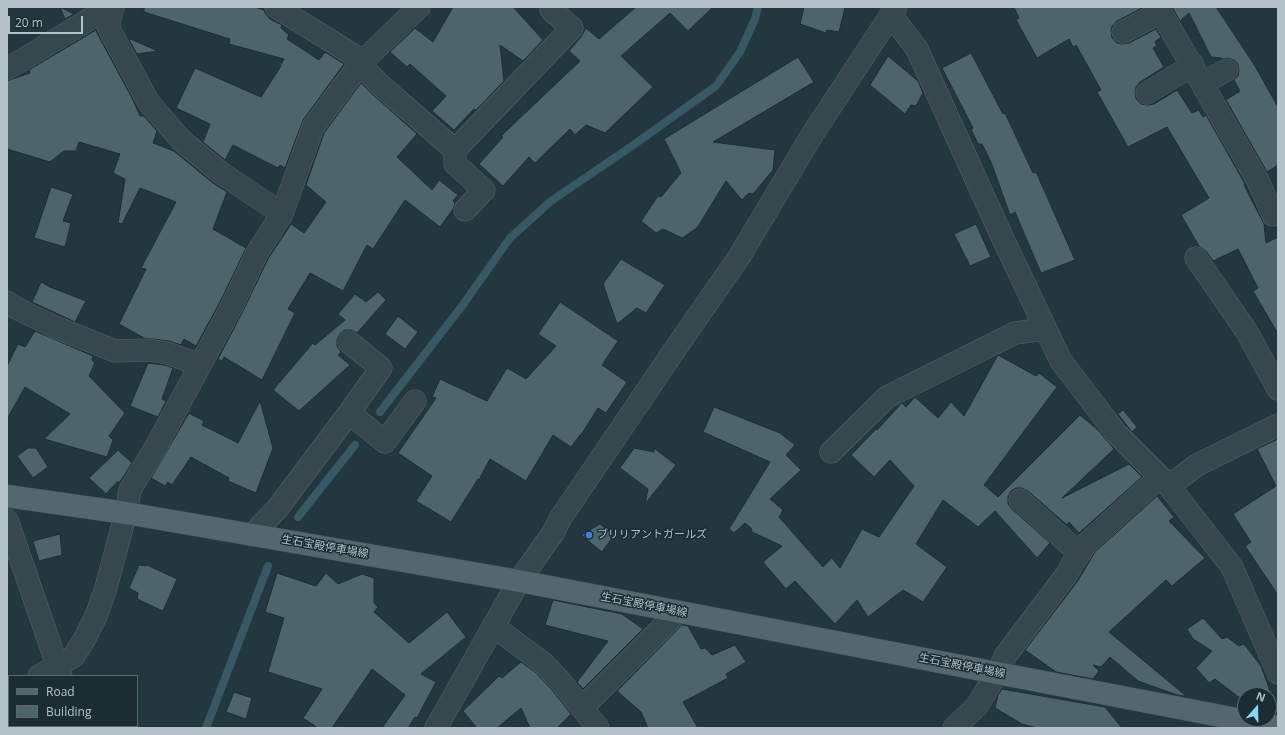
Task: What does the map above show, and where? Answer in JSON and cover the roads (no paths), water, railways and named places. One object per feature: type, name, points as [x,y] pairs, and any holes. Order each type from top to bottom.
[{"type":"main road","name":"生石宝殿停車場線","points":[[7,496],[126,513],[519,581],[1278,727]]},
{"type":"street","points":[[7,69],[111,7]]},
{"type":"street","points":[[111,7],[108,27],[149,103],[182,141],[221,173],[282,214]]},
{"type":"street","points":[[276,7],[355,56],[360,64],[379,84],[455,150]]},
{"type":"street","points":[[7,520],[52,673],[74,656],[96,616],[105,591],[126,513],[130,490],[158,443],[232,306],[258,253],[282,214],[313,128],[360,64],[419,7]]},
{"type":"street","points":[[465,210],[484,190],[455,164],[455,150],[572,28],[548,8]]},
{"type":"street","points":[[1123,32],[1160,9],[1198,74],[1268,182],[1273,215]]},
{"type":"street","points":[[436,728],[519,581],[739,257],[812,135],[894,11],[917,49],[1003,239],[1061,361],[1116,433],[1164,482],[1232,567],[1278,673]]},
{"type":"street","points":[[1147,93],[1198,74],[1227,70]]},
{"type":"street","points":[[1196,258],[1246,332],[1278,389]]},
{"type":"street","points":[[7,302],[55,327],[115,351],[148,350],[167,353],[200,365]]},
{"type":"street","points":[[831,452],[887,397],[1015,333],[1045,328]]},
{"type":"street","points":[[252,535],[277,509],[349,414],[381,368],[348,342]]},
{"type":"street","points":[[349,414],[385,442],[416,401]]},
{"type":"street","points":[[954,728],[977,706],[1006,655],[1067,574],[1086,544],[1164,482],[1278,425]]},
{"type":"street","points":[[1020,500],[1079,553]]},
{"type":"street","points":[[582,708],[678,612]]},
{"type":"street","points":[[493,626],[543,662],[598,728]]},
{"type":"waterway","points":[[380,412],[462,306],[510,238],[551,201],[716,86],[740,52],[755,19],[758,7]]},
{"type":"waterway","points":[[298,517],[355,445]]},
{"type":"waterway","points":[[206,728],[268,566]]},
{"type":"place","name":"ブリリアントガールズ","points":[[589,535]]}]
